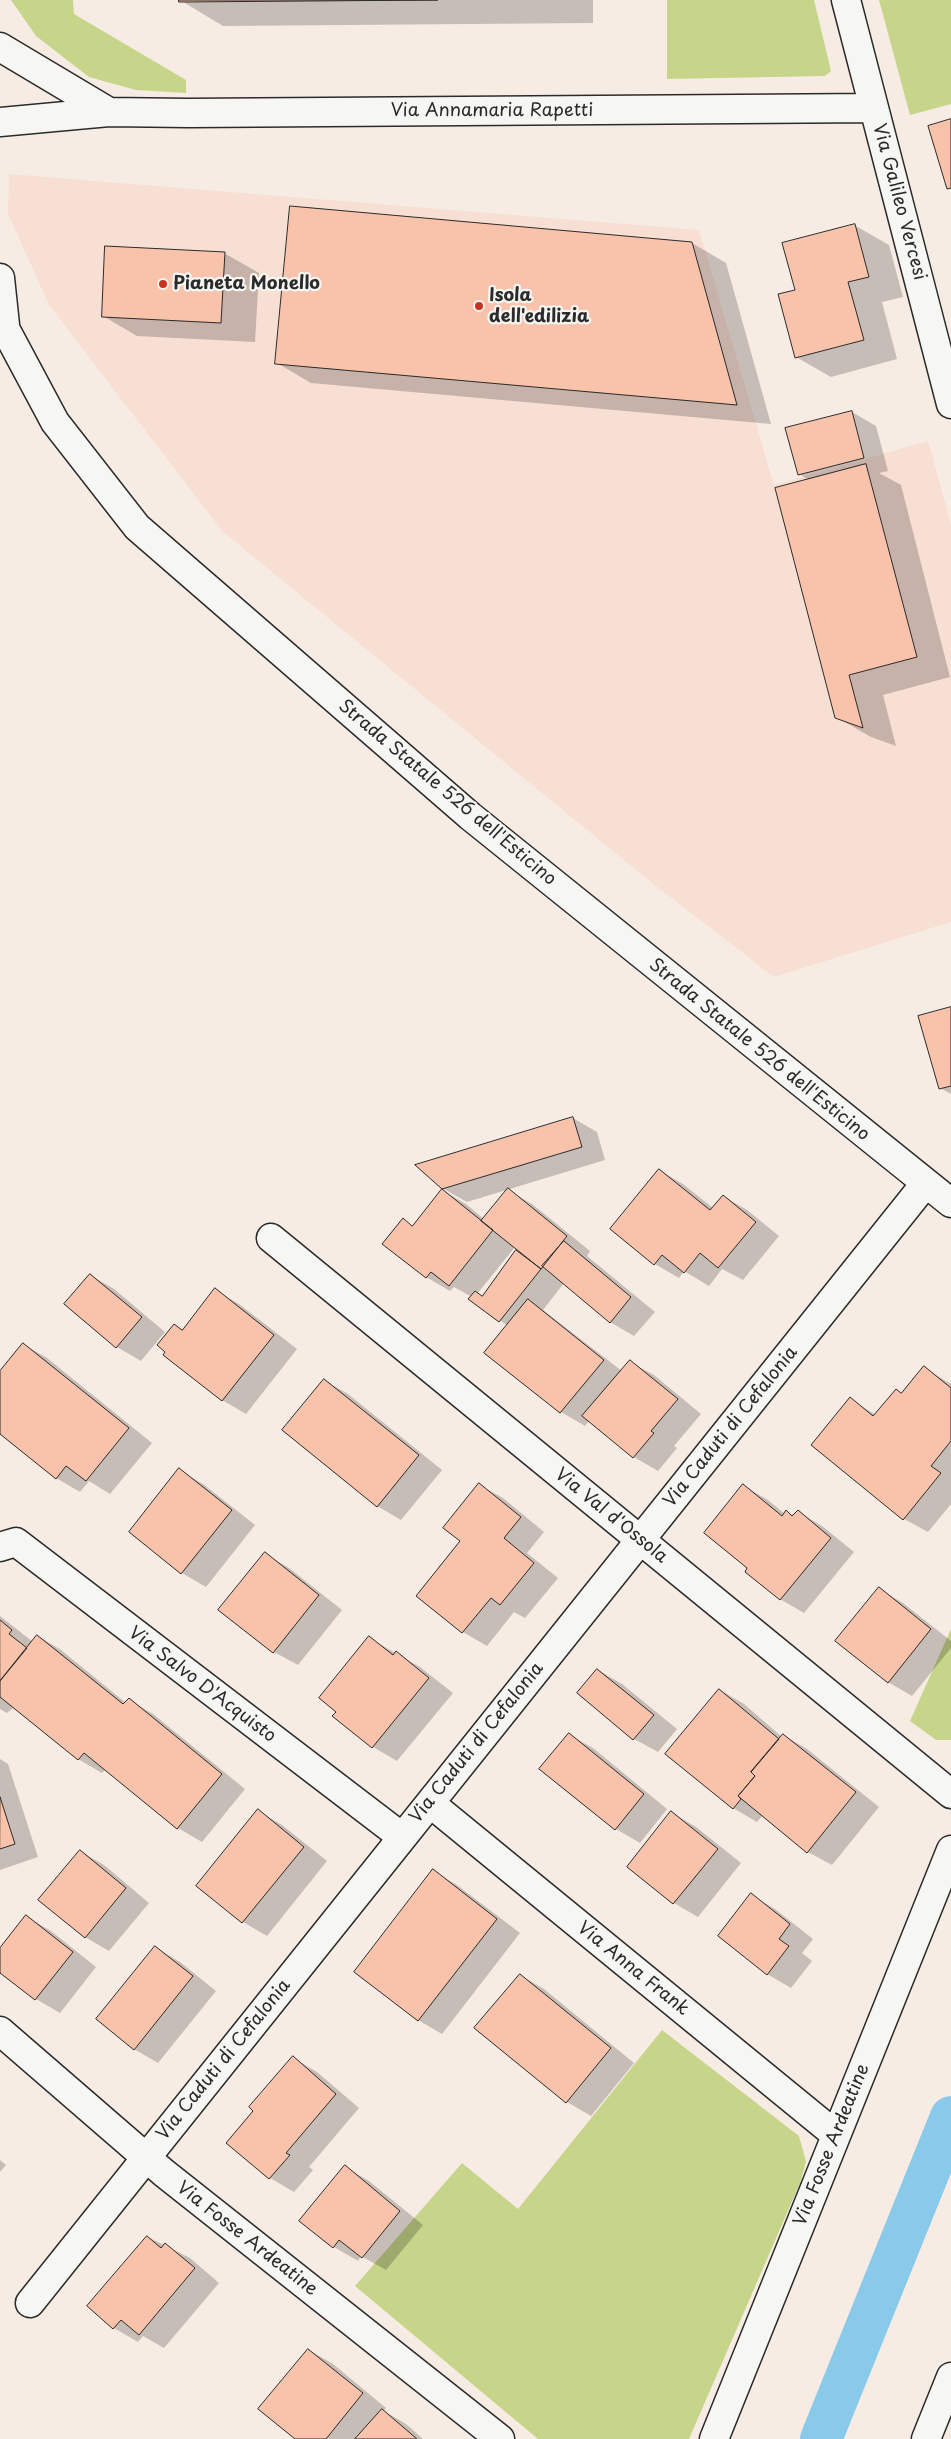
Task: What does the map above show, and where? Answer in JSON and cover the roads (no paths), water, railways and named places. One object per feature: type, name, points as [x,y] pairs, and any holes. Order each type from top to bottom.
[{"type":"street","name":"Via Galileo Vercesi","points":[[846,0],[951,404]]},
{"type":"street","points":[[0,47],[109,112]]},
{"type":"street","name":"Via Annamaria Rapetti","points":[[0,122],[109,112],[874,108]]},
{"type":"street","name":"Strada Statale 526 dell'Esticino","points":[[0,278],[2,322],[55,422],[138,527],[470,816],[951,1204]]},
{"type":"street","name":"Via Caduti di Cefalonia","points":[[30,2303],[925,1184]]},
{"type":"street","name":"Via Val d'Ossola","points":[[271,1238],[951,1794]]},
{"type":"street","name":"Via Salvo D'Acquisto","points":[[0,1547],[16,1542],[402,1837]]},
{"type":"street","name":"Via Anna Frank","points":[[430,1803],[836,2135]]},
{"type":"street","name":"Via Fosse Ardeatine","points":[[714,2439],[951,1850]]},
{"type":"street","name":"Via Fosse Ardeatine","points":[[0,2031],[146,2158],[500,2439]]},
{"type":"street","points":[[926,2439],[944,2415],[951,2376]]},
{"type":"waterway","points":[[821,2439],[951,2117]]},
{"type":"place","name":"Pianeta Monello","points":[[163,284]]},
{"type":"place","name":"Isola dell'edilizia","points":[[479,306]]}]
